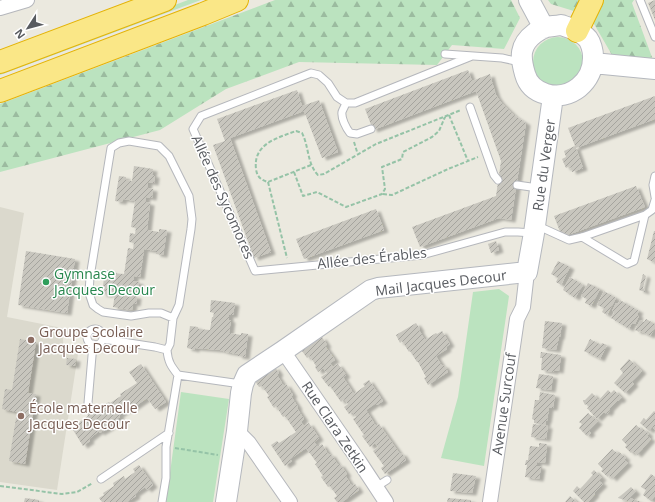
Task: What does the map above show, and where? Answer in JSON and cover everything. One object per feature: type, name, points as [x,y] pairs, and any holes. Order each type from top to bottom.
[{"type":"highway","points":[[0,62],[165,0]]},
{"type":"highway","points":[[0,91],[237,0]]},
{"type":"highway","points":[[577,31],[592,0]]},
{"type":"street","points":[[0,8],[27,0]]},
{"type":"street","points":[[529,0],[544,28]]},
{"type":"street","points":[[561,25],[577,31],[588,39],[592,51],[593,63],[588,78],[576,90],[565,95],[553,96],[538,91],[527,80],[522,62],[522,51],[525,42],[531,36],[544,28],[561,25]]},
{"type":"street","points":[[593,63],[655,68]]},
{"type":"street","name":"Rue du Verger","points":[[535,229],[553,96]]},
{"type":"street","name":"Avenue Surcouf","points":[[498,502],[526,320],[523,307],[527,272],[535,229]]},
{"type":"street","name":"Mail Jacques Decour","points":[[242,384],[247,375],[360,301],[371,290],[527,272]]},
{"type":"street","name":"Avenue Surcouf","points":[[490,502],[517,319],[523,307]]},
{"type":"street","name":"Rue Clara Zetkin","points":[[283,351],[359,461],[381,484],[386,502]]},
{"type":"street","points":[[226,502],[237,431],[242,384]]},
{"type":"street","points":[[237,431],[249,443],[290,502]]},
{"type":"lane","points":[[640,0],[655,37]]},
{"type":"lane","points":[[444,54],[502,58],[522,62]]},
{"type":"lane","points":[[371,129],[357,134],[350,133],[347,130],[342,115],[342,110],[346,103],[355,103],[472,56]]},
{"type":"lane","name":"Allée des Sycomores","points":[[255,271],[193,129],[201,116],[312,73],[320,75],[328,82],[337,97],[346,103]]},
{"type":"lane","points":[[470,107],[494,175],[498,180]]},
{"type":"lane","points":[[173,318],[161,313],[131,316],[103,312],[93,305],[89,292],[111,148],[119,142],[129,141],[159,146],[169,156],[189,196],[192,219],[191,229],[179,305],[173,318],[170,344],[167,350],[168,359],[172,367],[178,375],[242,384]]},
{"type":"lane","points":[[655,176],[653,185],[655,196]]},
{"type":"lane","points":[[517,185],[540,189]]},
{"type":"lane","points":[[535,229],[569,240],[582,237],[645,215],[652,210],[655,200]]},
{"type":"lane","points":[[582,237],[627,264],[634,261],[645,215]]},
{"type":"lane","name":"Allée des Érables","points":[[255,271],[422,255],[505,232],[518,232],[535,229]]},
{"type":"lane","points":[[94,329],[101,332],[103,339],[99,344],[93,344],[90,343],[87,336],[91,330],[94,329]]},
{"type":"lane","points":[[103,339],[167,350]]},
{"type":"lane","points":[[88,403],[93,344]]},
{"type":"lane","points":[[162,502],[166,478],[166,447],[178,375]]},
{"type":"lane","points":[[101,479],[169,433]]},
{"type":"path","points":[[311,165],[268,182],[262,180],[258,176],[256,159],[259,151],[266,145],[277,138],[296,131],[302,133],[304,137],[314,171],[318,175],[324,174],[376,144],[470,107]]},
{"type":"path","points":[[449,115],[468,161]]},
{"type":"path","points":[[382,194],[385,189],[382,167],[402,159],[403,152],[432,137],[439,131],[446,116]]},
{"type":"path","points":[[294,172],[303,196],[317,192],[346,206],[382,194],[392,195],[448,169],[487,154]]},
{"type":"path","points":[[268,182],[289,267]]},
{"type":"path","points":[[166,447],[233,457]]},
{"type":"path","points":[[0,486],[62,494],[76,492],[101,479]]},
{"type":"shaded area","name":"Groupe Scolaire Jacques Decour","points":[[0,207],[24,213],[7,317],[62,328],[64,352],[78,354],[57,490],[0,482]]},
{"type":"green space","points":[[188,0],[201,0],[0,75],[0,71]]},
{"type":"green space","points":[[275,0],[511,0],[520,18],[504,49],[452,45],[437,65],[299,62],[226,89],[160,130],[0,172],[0,104]]},
{"type":"green space","points":[[548,0],[584,0],[577,12],[551,4]]},
{"type":"green space","points":[[600,0],[634,0],[632,3],[653,60],[612,55],[590,17]]},
{"type":"green space","points":[[558,37],[572,41],[579,48],[583,62],[579,76],[572,83],[558,87],[544,83],[537,76],[533,62],[537,48],[544,41]]},
{"type":"green space","points":[[499,289],[509,296],[484,466],[441,458],[458,397],[473,292]]},
{"type":"green space","points":[[181,392],[229,399],[213,502],[166,502]]},
{"type":"building","points":[[655,0],[655,20],[648,3]]},
{"type":"building","points":[[468,70],[472,81],[490,74],[496,95],[500,101],[514,115],[526,123],[511,220],[499,218],[420,247],[412,227],[496,196],[501,161],[476,91],[373,130],[365,109]]},
{"type":"building","points":[[297,90],[302,106],[319,100],[338,152],[322,158],[304,111],[230,138],[271,252],[254,258],[213,145],[225,141],[217,119]]},
{"type":"building","points":[[655,96],[655,119],[576,148],[583,168],[572,172],[570,166],[566,168],[562,159],[566,157],[564,151],[575,146],[568,128]]},
{"type":"building","points":[[134,166],[153,169],[152,175],[155,175],[154,183],[148,182],[147,188],[153,189],[152,198],[146,197],[145,202],[150,203],[147,230],[159,232],[159,229],[167,230],[163,255],[156,254],[156,251],[144,249],[140,277],[134,276],[134,281],[139,282],[138,291],[132,290],[131,296],[137,296],[136,304],[133,303],[132,310],[113,307],[115,293],[109,292],[109,295],[102,294],[105,270],[112,271],[112,273],[124,274],[128,248],[133,249],[134,243],[129,242],[130,233],[135,234],[136,228],[131,227],[135,201],[123,199],[122,202],[115,201],[119,176],[126,177],[126,180],[132,181]]},
{"type":"building","points":[[636,186],[645,207],[562,237],[554,216]]},
{"type":"building","points":[[376,209],[384,230],[304,259],[296,239]]},
{"type":"building","points":[[655,231],[655,263],[647,259]]},
{"type":"building","points":[[496,241],[499,250],[491,253],[488,244]]},
{"type":"building","name":"Gymnase Jacques Decour","points":[[26,251],[75,259],[67,313],[18,305]]},
{"type":"building","points":[[558,261],[570,267],[561,285],[556,282],[558,278],[551,274]]},
{"type":"building","points":[[643,274],[646,276],[643,288],[645,292],[639,290]]},
{"type":"building","points":[[570,277],[583,285],[575,298],[563,290]]},
{"type":"building","points":[[588,283],[600,289],[591,306],[585,303],[587,299],[581,296]]},
{"type":"building","points":[[604,291],[616,298],[607,315],[602,312],[604,308],[597,305]]},
{"type":"building","points":[[211,300],[235,303],[233,315],[229,315],[229,320],[231,320],[229,333],[241,335],[241,333],[248,334],[245,357],[220,350],[195,348],[195,350],[187,348],[190,326],[198,327],[198,329],[210,330],[214,313],[210,312]]},
{"type":"building","points":[[620,300],[639,311],[637,314],[639,316],[635,324],[632,323],[629,329],[611,318],[614,313],[612,311],[616,303],[618,304]]},
{"type":"building","points":[[646,319],[655,324],[655,328],[650,336],[635,330],[640,320],[644,322]]},
{"type":"building","points":[[545,321],[562,323],[556,350],[542,348]]},
{"type":"building","points":[[416,323],[425,340],[442,331],[450,344],[446,347],[447,349],[436,356],[448,372],[428,385],[424,378],[426,377],[418,362],[402,341],[400,343],[396,335]]},
{"type":"building","points":[[322,337],[327,345],[325,346],[335,360],[330,363],[333,367],[338,364],[346,375],[343,377],[354,394],[365,386],[363,384],[369,380],[383,401],[377,405],[376,403],[366,410],[376,426],[379,424],[400,454],[402,453],[406,460],[385,474],[381,468],[384,466],[373,451],[378,447],[375,443],[370,447],[353,419],[356,417],[353,412],[349,414],[344,407],[348,404],[344,399],[341,402],[330,386],[329,387],[321,377],[327,373],[323,368],[318,372],[310,356],[307,358],[302,351]]},
{"type":"building","points":[[20,339],[36,342],[28,393],[36,394],[25,464],[9,461],[17,412],[2,409],[5,389],[12,390]]},
{"type":"building","points":[[590,339],[601,345],[602,343],[607,345],[600,359],[584,351]]},
{"type":"building","points":[[541,352],[561,355],[559,371],[554,370],[554,372],[541,370]]},
{"type":"building","points":[[67,358],[76,359],[75,366],[66,365]]},
{"type":"building","points":[[629,359],[642,371],[632,382],[634,384],[625,393],[614,383],[623,373],[620,369]]},
{"type":"building","points":[[141,364],[166,402],[155,409],[147,398],[130,410],[129,408],[119,415],[120,417],[109,424],[110,427],[100,433],[99,431],[83,446],[70,425],[76,421],[78,423],[97,407],[98,409],[109,402],[110,403],[121,396],[120,394],[137,383],[129,372]]},
{"type":"building","points":[[275,367],[279,373],[277,375],[284,386],[286,384],[293,395],[291,396],[304,419],[301,422],[304,426],[309,423],[319,438],[314,442],[318,447],[322,444],[338,465],[340,464],[347,474],[345,475],[352,486],[355,484],[359,490],[342,502],[337,502],[334,498],[337,496],[321,477],[323,476],[315,464],[317,463],[306,448],[290,459],[292,461],[285,466],[271,445],[277,441],[279,443],[296,432],[276,406],[274,408],[267,397],[269,396],[262,386],[259,387],[255,381]]},
{"type":"building","points":[[539,374],[553,376],[551,390],[536,388]]},
{"type":"building","points":[[608,390],[611,393],[614,390],[622,398],[609,409],[610,410],[607,414],[604,412],[597,419],[583,401],[592,393],[599,400]]},
{"type":"building","points":[[540,392],[555,395],[553,408],[549,408],[546,425],[534,423],[534,420],[532,419],[535,400],[539,400]]},
{"type":"building","points":[[654,411],[655,430],[652,427],[649,431],[640,423],[644,418],[646,420]]},
{"type":"building","points":[[588,413],[598,422],[589,431],[591,433],[587,436],[579,428],[582,424],[579,422]]},
{"type":"building","points":[[533,424],[548,426],[546,439],[531,437]]},
{"type":"building","points":[[636,425],[649,434],[647,436],[651,439],[637,455],[633,451],[631,453],[625,447],[627,445],[622,440]]},
{"type":"building","points":[[539,443],[547,444],[545,463],[537,462],[537,466],[541,467],[539,479],[525,477],[527,465],[525,465],[526,460],[528,460],[530,446],[539,447]]},
{"type":"building","points":[[612,449],[617,453],[619,452],[626,458],[624,460],[628,463],[612,479],[609,475],[608,477],[601,471],[603,469],[598,464]]},
{"type":"building","points":[[139,465],[153,485],[147,490],[145,487],[127,502],[102,502],[99,498],[104,495],[103,493],[114,486],[113,483],[124,476],[125,479],[135,472],[133,469]]},
{"type":"building","points":[[594,470],[602,478],[599,481],[603,484],[588,502],[584,502],[573,491],[577,486],[580,489],[593,475],[591,473]]},
{"type":"building","points":[[453,473],[476,476],[472,493],[450,491]]},
{"type":"building","points":[[651,474],[655,477],[655,496],[651,501],[643,495],[646,490],[641,487]]},
{"type":"building","points":[[631,487],[636,492],[630,498],[641,502],[631,502],[618,498]]},
{"type":"building","points":[[570,496],[577,502],[565,502]]},
{"type":"building","points":[[25,498],[39,500],[39,502],[24,502]]},
{"type":"building","points":[[448,498],[471,500],[471,502],[447,502]]},
{"type":"place","name":"Gymnase Jacques Decour","points":[[46,282]]},
{"type":"place","name":"Groupe Scolaire Jacques Decour","points":[[31,340]]},
{"type":"place","name":"École maternelle Jacques Decour","points":[[21,416]]}]
